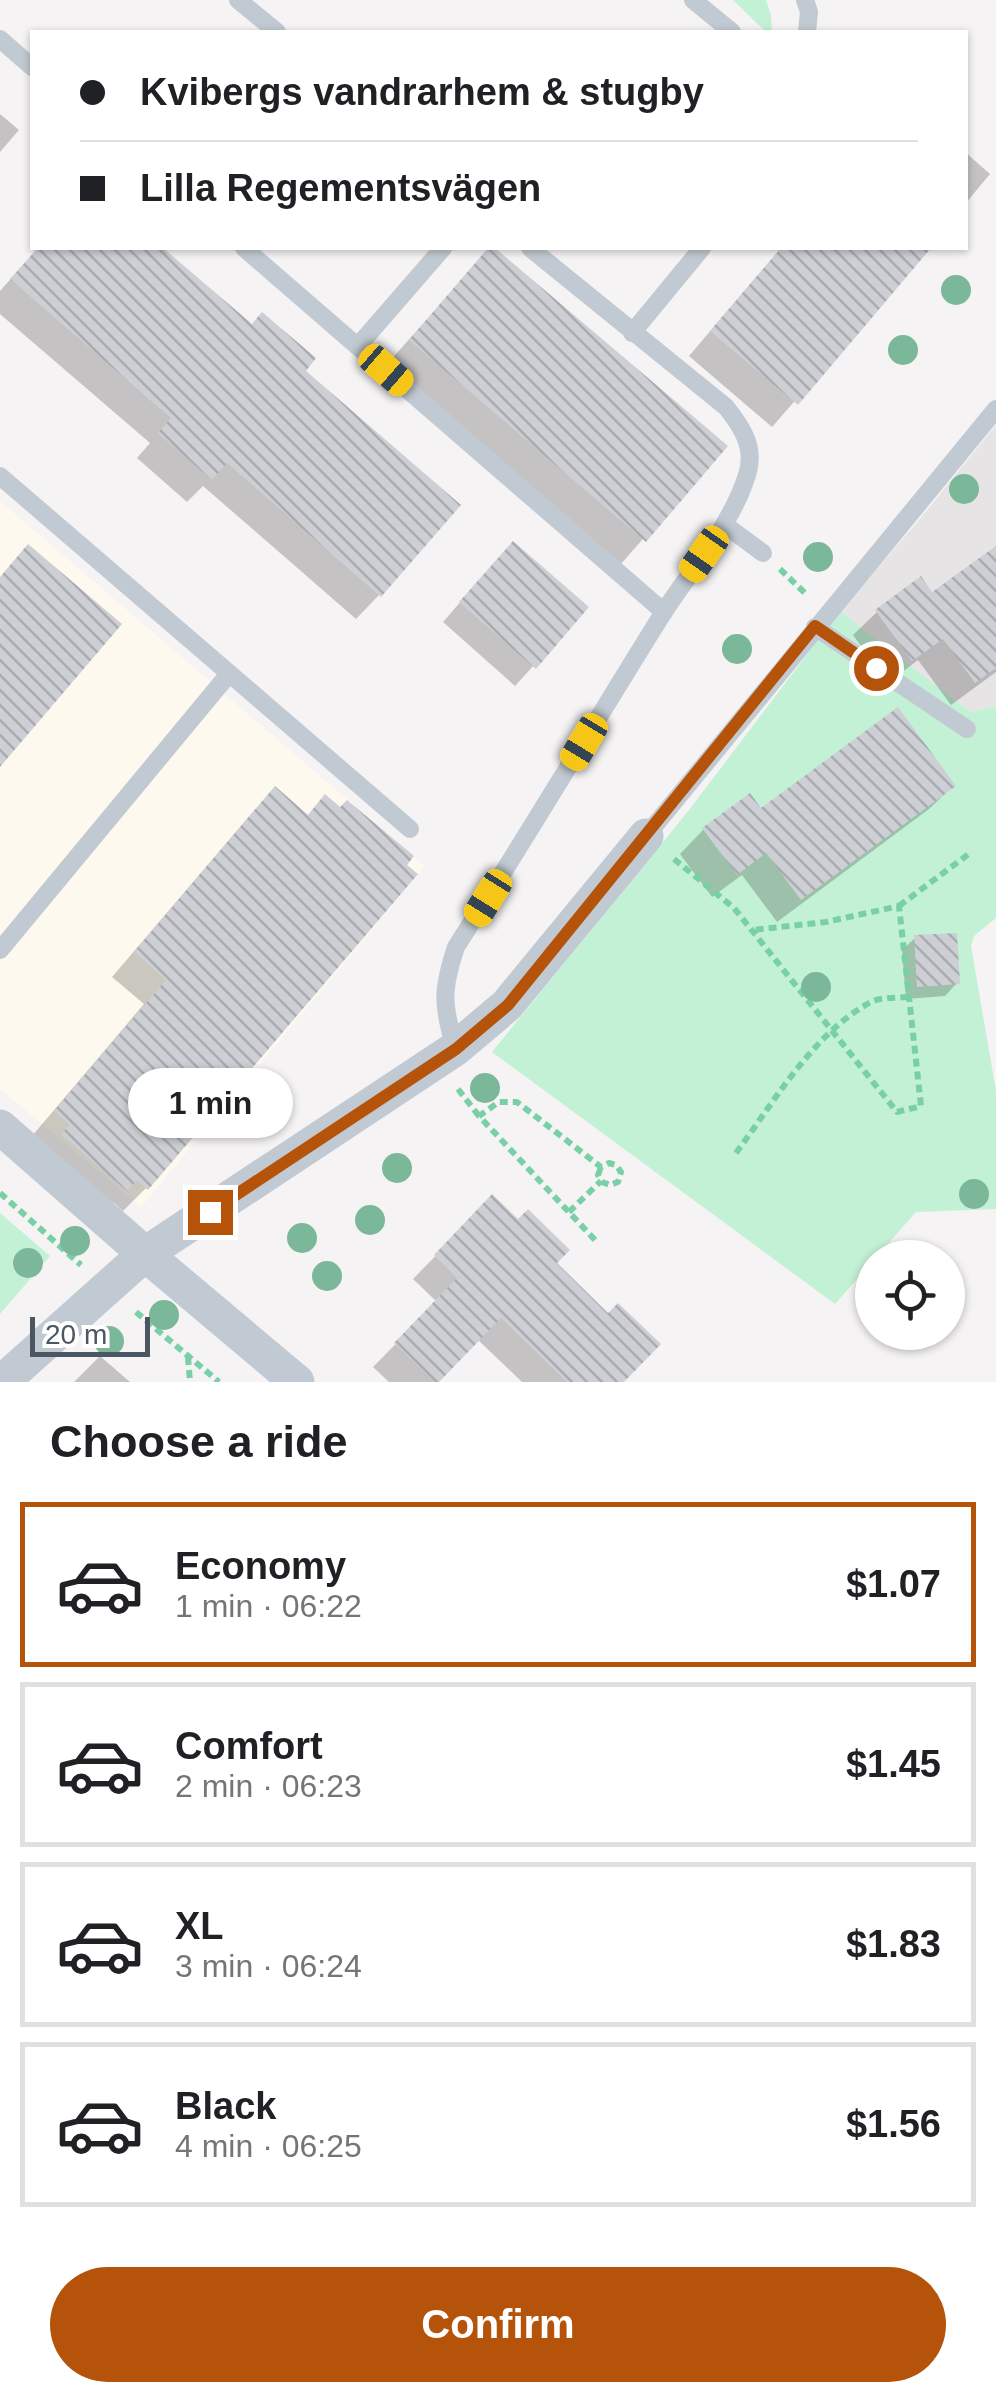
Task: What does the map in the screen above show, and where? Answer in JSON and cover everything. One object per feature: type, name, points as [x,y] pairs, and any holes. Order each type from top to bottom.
[{"type":"street","points":[[2,1382],[144,1254],[456,1049],[508,1005],[646,836]]},
{"type":"street","points":[[0,1127],[297,1382]]},
{"type":"lane","points":[[238,0],[275,30]]},
{"type":"lane","points":[[693,0],[730,30]]},
{"type":"lane","points":[[805,0],[809,12],[807,30]]},
{"type":"lane","points":[[0,39],[30,65]]},
{"type":"lane","points":[[246,250],[664,612]]},
{"type":"lane","points":[[358,346],[441,250]]},
{"type":"lane","points":[[456,1049],[445,1012],[444,983],[456,947],[664,612],[724,525],[749,473],[750,450],[745,431],[726,407],[532,250]]},
{"type":"lane","points":[[632,332],[700,250]]},
{"type":"lane","points":[[646,836],[996,409]]},
{"type":"lane","points":[[0,476],[410,829]]},
{"type":"lane","points":[[724,525],[763,553]]},
{"type":"lane","points":[[820,620],[967,729]]},
{"type":"lane","points":[[0,950],[228,674]]},
{"type":"path","points":[[763,553],[820,620]]},
{"type":"path","points":[[646,836],[734,908],[897,1112],[922,1106],[900,906]]},
{"type":"path","points":[[753,930],[826,922],[900,906],[970,853]]},
{"type":"path","points":[[736,1153],[800,1066],[834,1030],[872,1001],[907,997]]},
{"type":"path","points":[[595,1240],[479,1116],[498,1102],[517,1102],[601,1167]]},
{"type":"path","points":[[616,1165],[621,1176],[614,1185],[600,1181],[601,1167],[616,1165]]},
{"type":"path","points":[[569,1212],[600,1181]]},
{"type":"path","points":[[188,1356],[190,1382]]},
{"type":"shaded area","points":[[996,425],[996,706],[970,712],[840,611]]},
{"type":"shaded area","points":[[0,501],[425,866],[141,1207],[0,1089]]},
{"type":"green space","points":[[733,0],[766,0],[772,30],[764,30]]},
{"type":"green space","points":[[840,611],[970,712],[996,706],[996,918],[974,936],[971,946],[996,1091],[996,1209],[916,1212],[891,1240],[855,1240],[855,1281],[835,1304],[492,1052],[689,810]]},
{"type":"green space","points":[[0,1213],[50,1256],[0,1314]]},
{"type":"building","points":[[36,250],[165,250],[252,324],[262,312],[316,358],[306,371],[461,505],[381,597],[227,463],[212,480],[158,433],[171,418],[10,279]]},
{"type":"building","points":[[486,250],[497,250],[728,446],[646,542],[409,340]]},
{"type":"building","points":[[779,250],[929,250],[798,405],[710,331]]},
{"type":"building","points":[[513,541],[589,607],[536,669],[459,602]]},
{"type":"building","points":[[28,544],[122,624],[0,767],[0,577]]},
{"type":"building","points":[[996,546],[996,668],[975,683],[943,639],[912,661],[875,610],[921,576],[932,592]]},
{"type":"building","points":[[898,707],[956,786],[801,900],[766,853],[737,875],[702,828],[750,793],[761,808]]},
{"type":"building","points":[[275,786],[308,815],[325,794],[340,807],[347,800],[414,856],[407,865],[418,874],[148,1190],[137,1180],[127,1191],[61,1134],[70,1125],[54,1111],[166,980],[134,952]]},
{"type":"building","points":[[957,933],[960,984],[917,987],[914,935]]},
{"type":"building","points":[[492,1194],[518,1219],[528,1209],[570,1250],[557,1263],[608,1313],[618,1303],[661,1344],[624,1382],[567,1382],[501,1318],[439,1382],[394,1343],[457,1278],[434,1255]]},
{"type":"route","points":[[210,1212],[456,1049],[508,1005],[815,626],[876,668]]}]
